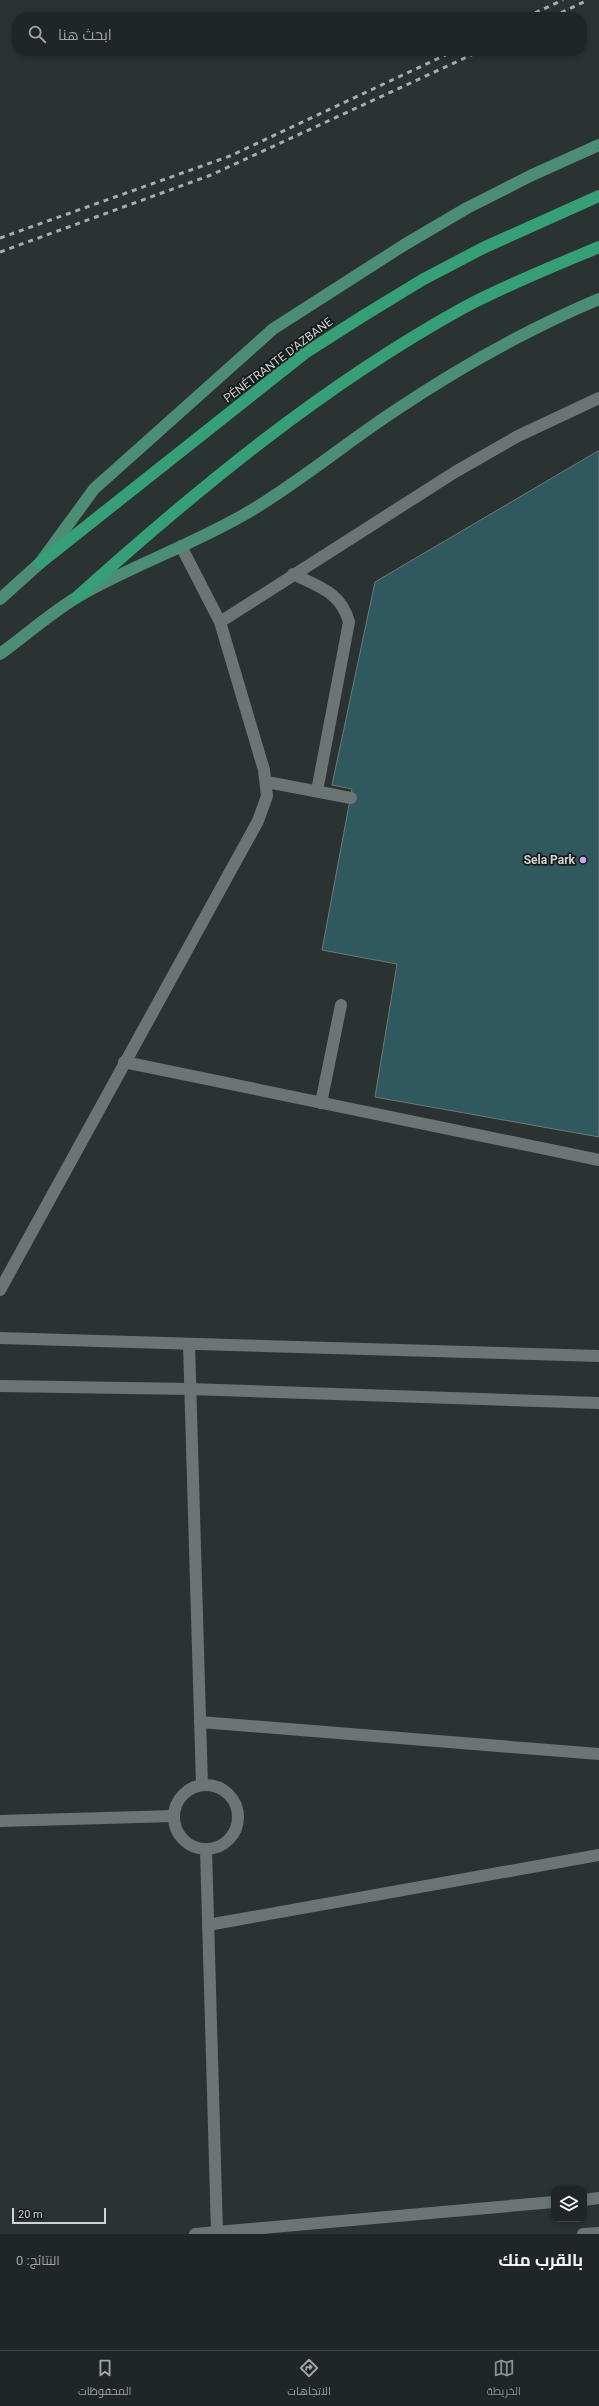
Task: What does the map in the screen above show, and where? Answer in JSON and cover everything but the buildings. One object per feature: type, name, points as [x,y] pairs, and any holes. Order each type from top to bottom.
[{"type":"highway","name":"PÉNÉTRANTE D'AZBANE","points":[[40,563],[305,354],[422,280],[482,248],[599,196]]},
{"type":"highway","points":[[77,597],[145,536],[216,477],[296,417],[378,360],[463,308],[599,247]]},
{"type":"main road","points":[[0,599],[40,563],[94,489],[273,329],[404,245],[467,208],[530,176],[599,145]]},
{"type":"main road","points":[[0,654],[77,597],[130,569],[181,546],[251,510],[296,482],[390,414],[449,377],[515,339],[599,299]]},
{"type":"street","points":[[220,622],[455,472],[518,436],[599,398]]},
{"type":"street","points":[[0,1290],[264,809],[267,796],[267,782],[220,622],[181,546]]},
{"type":"street","points":[[293,574],[336,596],[345,607],[349,622],[317,791]]},
{"type":"street","points":[[267,782],[351,798]]},
{"type":"street","points":[[321,1103],[341,1005]]},
{"type":"street","points":[[124,1062],[599,1160]]},
{"type":"street","points":[[0,1338],[599,1356]]},
{"type":"street","points":[[189,1344],[202,1785]]},
{"type":"street","points":[[0,1386],[190,1389],[599,1403]]},
{"type":"street","points":[[200,1722],[599,1754]]},
{"type":"street","points":[[202,1785],[215,1786],[227,1792],[235,1802],[239,1815],[237,1828],[230,1839],[219,1847],[206,1849],[194,1847],[183,1840],[176,1829],[174,1816],[176,1805],[182,1796],[191,1788],[202,1785]]},
{"type":"street","points":[[0,1821],[174,1816]]},
{"type":"street","points":[[206,1849],[217,2232]]},
{"type":"street","points":[[208,1925],[599,1855]]},
{"type":"street","points":[[587,2200],[599,2198]]},
{"type":"street","points":[[195,2234],[551,2202]]},
{"type":"street","points":[[583,2234],[599,2233]]},
{"type":"railway","points":[[537,12],[563,0]]},
{"type":"railway","points":[[563,12],[588,0]]},
{"type":"railway","points":[[0,238],[230,156],[443,56]]},
{"type":"railway","points":[[0,252],[211,175],[469,56]]},
{"type":"place","name":"Sela Park","points":[[583,860]]}]
